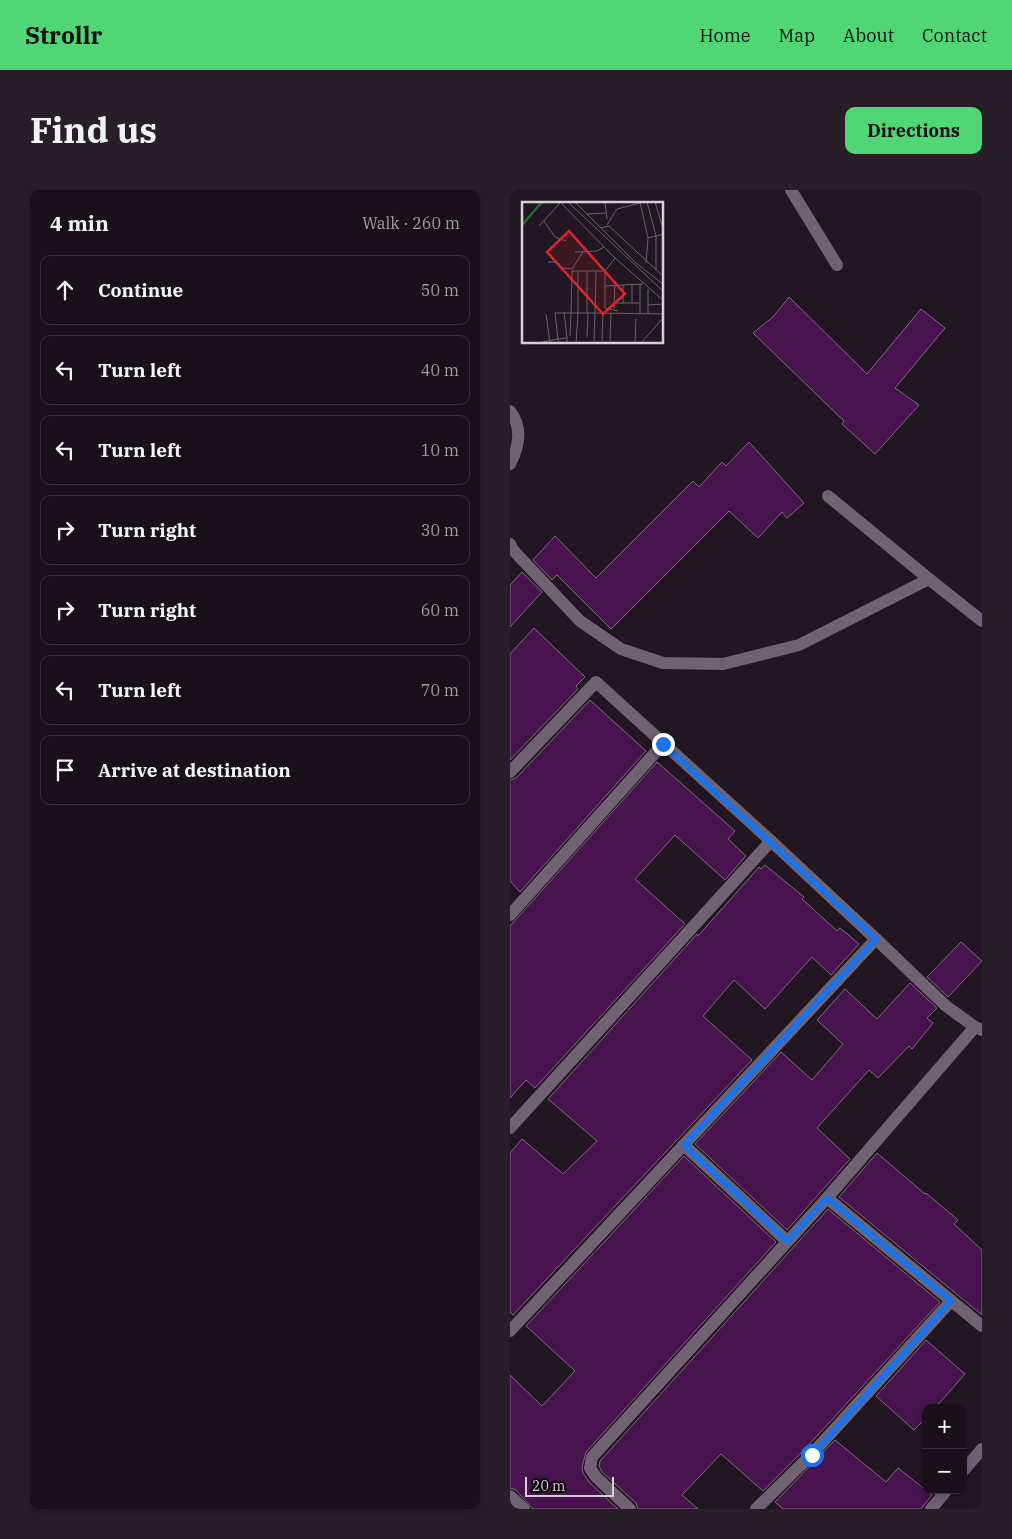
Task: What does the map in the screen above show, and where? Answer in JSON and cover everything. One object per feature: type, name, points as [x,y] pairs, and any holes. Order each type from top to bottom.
[{"type":"street","points":[[791,190],[838,265]]},
{"type":"street","points":[[510,412],[516,418],[519,436],[515,454],[510,464]]},
{"type":"street","points":[[828,496],[982,621]]},
{"type":"street","points":[[510,544],[580,621],[621,649],[663,663],[723,664],[798,645],[929,579]]},
{"type":"street","points":[[510,772],[596,682],[771,841],[946,1006],[979,1028],[592,1457],[590,1468],[596,1477],[630,1509]]},
{"type":"street","points":[[510,916],[663,744]]},
{"type":"street","points":[[510,1128],[771,841]]},
{"type":"street","points":[[510,1331],[876,939]]},
{"type":"street","points":[[684,1145],[787,1241]]},
{"type":"street","points":[[827,1198],[982,1326]]},
{"type":"street","points":[[762,1507],[812,1455],[951,1301]]},
{"type":"street","points":[[967,1466],[982,1448]]},
{"type":"street","points":[[931,1509],[944,1494]]},
{"type":"building","points":[[789,297],[867,374],[921,309],[945,328],[895,388],[919,405],[875,454],[842,424],[844,421],[753,333],[773,317]]},
{"type":"building","points":[[749,442],[804,503],[787,518],[782,512],[758,538],[729,511],[611,629],[557,575],[552,580],[533,560],[555,536],[596,578],[693,481],[699,487],[722,462],[726,466]]},
{"type":"building","points":[[522,572],[542,592],[510,627],[510,585]]},
{"type":"building","points":[[534,628],[585,677],[576,686],[578,689],[510,760],[510,654]]},
{"type":"building","points":[[590,700],[646,751],[520,892],[510,881],[510,780],[516,778]]},
{"type":"building","points":[[657,762],[735,831],[728,839],[746,856],[725,880],[675,835],[635,879],[685,924],[535,1088],[526,1080],[510,1098],[510,926]]},
{"type":"building","points":[[765,865],[804,897],[802,899],[837,931],[840,928],[859,944],[831,975],[812,957],[765,1009],[734,980],[703,1016],[752,1060],[513,1315],[510,1312],[510,1153],[522,1139],[563,1174],[597,1141],[548,1099],[759,867],[761,869]]},
{"type":"building","points":[[961,942],[982,961],[948,997],[927,977]]},
{"type":"building","points":[[910,983],[937,1008],[927,1018],[933,1023],[912,1049],[909,1046],[878,1078],[869,1070],[817,1128],[850,1159],[787,1230],[695,1144],[781,1052],[812,1080],[843,1044],[817,1020],[845,989],[877,1019]]},
{"type":"building","points":[[877,1153],[958,1220],[954,1224],[982,1250],[982,1315],[839,1197]]},
{"type":"building","points":[[684,1156],[776,1242],[586,1452],[582,1467],[583,1473],[590,1483],[618,1509],[533,1509],[516,1490],[510,1488],[510,1375],[542,1406],[575,1371],[526,1326]]},
{"type":"building","points":[[828,1209],[940,1302],[805,1449],[763,1491],[721,1454],[682,1495],[698,1509],[638,1509],[636,1503],[602,1472],[599,1466],[600,1461]]},
{"type":"building","points":[[926,1340],[965,1374],[939,1404],[922,1404],[922,1422],[914,1430],[876,1396]]},
{"type":"building","points":[[835,1440],[886,1482],[898,1468],[922,1487],[922,1494],[932,1495],[921,1509],[783,1509],[775,1502]]},
{"type":"route","points":[[663,744],[876,939],[684,1145],[787,1241],[827,1198],[951,1301],[812,1455]]}]
